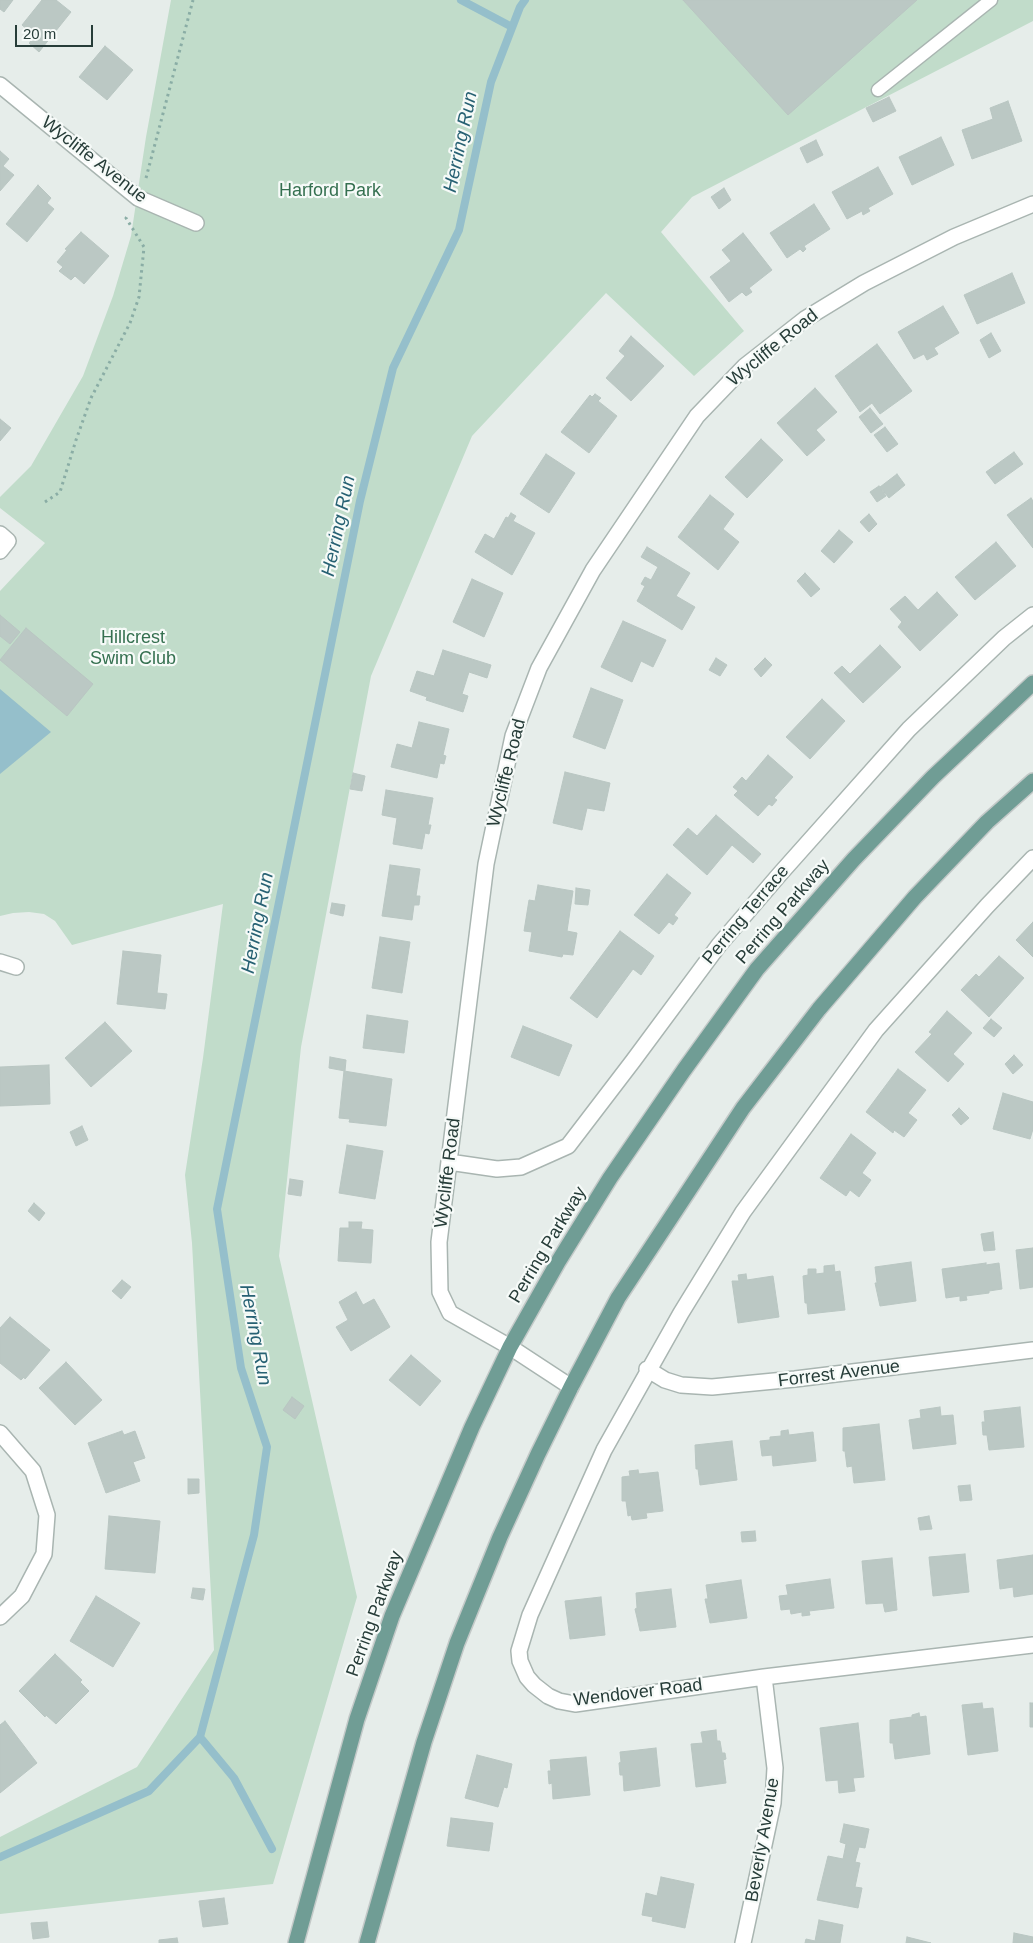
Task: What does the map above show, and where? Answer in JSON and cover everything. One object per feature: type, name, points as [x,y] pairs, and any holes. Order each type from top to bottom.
[{"type":"main road","name":"Perring Parkway","points":[[295,1943],[357,1719],[392,1616],[438,1503],[510,1347],[558,1262],[610,1178],[684,1070],[757,969],[854,859],[933,777],[1033,684]]},
{"type":"main road","points":[[367,1943],[424,1742],[458,1643],[500,1537],[571,1387],[618,1298],[743,1108],[819,1009],[915,897],[987,822],[1033,781]]},
{"type":"street","name":"Wycliffe Avenue","points":[[0,85],[138,198],[196,223]]},
{"type":"street","name":"Wycliffe Road","points":[[571,1387],[510,1347],[450,1314],[440,1292],[439,1242],[486,864],[513,736],[539,668],[593,570],[697,416],[745,366],[805,319],[864,283],[954,237],[1033,204]]},
{"type":"street","name":"Perring Terrace","points":[[449,1162],[498,1169],[521,1167],[568,1146],[634,1061],[719,945],[779,875],[909,729],[1004,638],[1033,615]]},
{"type":"street","points":[[648,1370],[744,1212],[876,1030],[987,906],[1033,858]]},
{"type":"street","points":[[0,962],[16,967]]},
{"type":"street","name":"Forrest Avenue","points":[[648,1370],[665,1380],[712,1387],[795,1379],[1033,1350]]},
{"type":"street","name":"Wendover Road","points":[[648,1370],[604,1450],[534,1606],[519,1651],[520,1661],[527,1677],[534,1685],[553,1699],[574,1704],[764,1677],[1033,1645]]},
{"type":"street","points":[[0,1433],[33,1472],[48,1515],[44,1554],[22,1596],[0,1617]]},
{"type":"street","name":"Beverly Avenue","points":[[743,1943],[773,1803],[776,1768],[764,1677]]},
{"type":"lane","points":[[878,90],[992,0]]},
{"type":"path","points":[[46,502],[60,492],[76,440],[92,398],[130,322],[139,297],[144,247],[126,218],[138,198],[146,178],[193,0]]},
{"type":"green space","points":[[171,0],[1033,0],[1033,21],[692,197],[661,232],[744,331],[694,376],[606,293],[472,436],[371,676],[301,1047],[279,1256],[357,1597],[273,1884],[0,1914],[0,1837],[137,1767],[214,1650],[192,1243],[185,1175],[203,1058],[223,904],[72,945],[55,921],[44,914],[29,912],[0,916],[0,591],[45,543],[0,508],[0,497],[31,466],[83,376],[113,296],[131,236],[146,137]]},
{"type":"water","points":[[0,689],[51,732],[0,774]]},
{"type":"building","points":[[0,0],[13,0],[4,12],[0,9]]},
{"type":"building","points":[[42,0],[56,0],[71,12],[39,52],[24,36],[29,31],[22,25]]},
{"type":"building","points":[[683,0],[917,0],[788,115]]},
{"type":"building","points":[[105,46],[133,70],[107,100],[79,77]]},
{"type":"building","points":[[889,97],[896,111],[873,122],[866,108]]},
{"type":"building","points":[[1008,101],[1022,141],[972,159],[962,130],[993,119],[990,108]]},
{"type":"building","points":[[941,137],[954,165],[912,185],[899,157]]},
{"type":"building","points":[[816,140],[823,155],[807,163],[800,148]]},
{"type":"building","points":[[0,151],[9,159],[3,166],[14,175],[0,191]]},
{"type":"building","points":[[878,167],[893,194],[868,208],[870,211],[863,215],[862,211],[847,219],[832,192]]},
{"type":"building","points":[[38,185],[51,198],[47,203],[54,209],[27,242],[6,224]]},
{"type":"building","points":[[724,188],[731,200],[719,209],[711,197]]},
{"type":"building","points":[[814,204],[830,229],[804,246],[806,249],[803,252],[800,249],[787,258],[770,233]]},
{"type":"building","points":[[81,232],[109,256],[84,284],[75,276],[71,280],[59,271],[63,267],[57,262],[67,250],[65,249]]},
{"type":"building","points":[[743,233],[772,270],[749,288],[752,292],[746,296],[742,292],[729,302],[710,277],[731,261],[722,250]]},
{"type":"building","points":[[1012,273],[1025,303],[977,324],[964,295]]},
{"type":"building","points":[[943,306],[959,333],[934,348],[938,354],[927,360],[924,354],[914,359],[898,332]]},
{"type":"building","points":[[991,333],[1001,351],[989,358],[980,340]]},
{"type":"building","points":[[631,336],[664,366],[631,401],[606,378],[625,356],[619,351]]},
{"type":"building","points":[[877,344],[912,391],[880,414],[872,403],[860,412],[835,376]]},
{"type":"building","points":[[815,388],[837,412],[816,430],[825,440],[807,456],[777,423]]},
{"type":"building","points":[[595,394],[601,398],[598,401],[617,416],[589,453],[561,432],[590,395],[592,397]]},
{"type":"building","points":[[870,408],[883,424],[871,433],[859,417]]},
{"type":"building","points":[[0,419],[11,428],[0,441]]},
{"type":"building","points":[[885,427],[898,444],[887,452],[874,435]]},
{"type":"building","points":[[761,439],[783,460],[747,498],[725,477]]},
{"type":"building","points":[[1014,452],[1023,464],[995,484],[986,472]]},
{"type":"building","points":[[546,454],[575,473],[549,513],[520,494]]},
{"type":"building","points":[[897,474],[905,485],[889,498],[880,487]]},
{"type":"building","points":[[879,486],[886,496],[877,502],[870,492]]},
{"type":"building","points":[[710,495],[734,514],[723,529],[739,542],[718,570],[678,537]]},
{"type":"building","points":[[1031,498],[1033,501],[1033,548],[1007,515]]},
{"type":"building","points":[[511,513],[516,516],[513,521],[535,533],[512,575],[475,552],[485,534],[494,539],[506,517],[508,518]]},
{"type":"building","points":[[869,514],[877,524],[869,532],[860,522]]},
{"type":"building","points":[[839,530],[853,542],[834,563],[821,551]]},
{"type":"building","points":[[996,542],[1016,566],[975,600],[955,577]]},
{"type":"building","points":[[647,547],[690,573],[676,596],[695,607],[682,630],[637,601],[645,586],[641,584],[645,577],[651,580],[658,567],[641,557]]},
{"type":"building","points":[[805,573],[820,589],[811,597],[797,581]]},
{"type":"building","points":[[472,579],[503,593],[484,637],[453,622]]},
{"type":"building","points":[[937,592],[958,615],[920,651],[898,627],[902,622],[890,609],[905,596],[918,610]]},
{"type":"building","points":[[0,615],[20,632],[10,644],[0,636]]},
{"type":"building","points":[[623,621],[666,640],[653,667],[641,661],[632,682],[601,667]]},
{"type":"building","points":[[26,628],[93,684],[67,716],[0,660]]},
{"type":"building","points":[[880,645],[901,667],[863,703],[834,673],[842,666],[850,674]]},
{"type":"building","points":[[443,650],[491,665],[487,678],[469,672],[462,694],[468,696],[463,712],[426,700],[427,697],[410,691],[417,671],[434,676]]},
{"type":"building","points":[[716,658],[727,665],[720,676],[709,670]]},
{"type":"building","points":[[765,658],[772,665],[761,677],[754,669]]},
{"type":"building","points":[[591,688],[623,700],[605,749],[573,737]]},
{"type":"building","points":[[822,699],[845,721],[810,759],[786,737]]},
{"type":"building","points":[[419,722],[449,729],[443,755],[446,756],[444,764],[440,763],[437,778],[391,767],[397,744],[412,748]]},
{"type":"building","points":[[768,755],[793,777],[774,798],[777,800],[772,806],[769,804],[758,816],[734,795],[738,791],[733,787],[742,777],[746,781]]},
{"type":"building","points":[[565,772],[610,783],[604,811],[587,808],[582,830],[553,823]]},
{"type":"building","points":[[353,773],[365,776],[362,791],[350,789]]},
{"type":"building","points":[[386,790],[433,798],[428,825],[431,825],[429,834],[425,833],[422,849],[393,844],[397,818],[382,815]]},
{"type":"building","points":[[716,815],[761,854],[753,863],[732,845],[707,875],[673,845],[688,828],[697,836]]},
{"type":"building","points":[[390,865],[420,869],[416,896],[420,896],[419,905],[414,905],[412,920],[382,916]]},
{"type":"building","points":[[667,874],[691,893],[674,915],[678,918],[673,925],[669,922],[659,934],[634,915]]},
{"type":"building","points":[[538,885],[573,891],[567,931],[577,933],[573,955],[563,954],[562,957],[529,951],[532,932],[524,931],[529,900],[535,901]]},
{"type":"building","points":[[576,888],[590,890],[588,905],[575,904]]},
{"type":"building","points":[[332,903],[345,905],[343,916],[330,913]]},
{"type":"building","points":[[1033,922],[1033,957],[1016,940]]},
{"type":"building","points":[[620,931],[654,956],[641,975],[633,969],[597,1018],[570,998]]},
{"type":"building","points":[[380,937],[410,942],[402,993],[372,988]]},
{"type":"building","points":[[123,951],[161,955],[157,993],[167,994],[165,1009],[117,1004]]},
{"type":"building","points":[[999,956],[1024,978],[989,1017],[961,990],[976,974],[979,977]]},
{"type":"building","points":[[947,1011],[972,1033],[953,1054],[964,1064],[948,1082],[915,1052],[932,1034],[929,1032]]},
{"type":"building","points":[[367,1015],[408,1021],[404,1053],[363,1048]]},
{"type":"building","points":[[991,1019],[1002,1028],[994,1037],[983,1028]]},
{"type":"building","points":[[105,1022],[132,1051],[91,1087],[65,1058]]},
{"type":"building","points":[[523,1026],[572,1045],[559,1076],[511,1057]]},
{"type":"building","points":[[1014,1055],[1023,1065],[1013,1074],[1005,1064]]},
{"type":"building","points":[[330,1057],[346,1060],[345,1071],[329,1068]]},
{"type":"building","points":[[49,1065],[50,1104],[0,1106],[0,1067]]},
{"type":"building","points":[[898,1069],[926,1090],[908,1113],[917,1120],[904,1137],[894,1130],[893,1133],[866,1112]]},
{"type":"building","points":[[344,1071],[392,1079],[386,1126],[349,1122],[350,1119],[339,1118]]},
{"type":"building","points":[[1003,1093],[1033,1102],[1033,1129],[1030,1139],[993,1129]]},
{"type":"building","points":[[959,1108],[969,1118],[961,1125],[952,1115]]},
{"type":"building","points":[[82,1126],[88,1140],[76,1146],[70,1132]]},
{"type":"building","points":[[851,1134],[876,1153],[862,1173],[871,1180],[859,1197],[850,1190],[846,1196],[820,1178]]},
{"type":"building","points":[[347,1145],[383,1151],[375,1199],[339,1193]]},
{"type":"building","points":[[290,1179],[303,1181],[301,1196],[288,1194]]},
{"type":"building","points":[[34,1203],[45,1213],[39,1221],[28,1211]]},
{"type":"building","points":[[349,1222],[362,1222],[361,1229],[373,1230],[371,1263],[338,1261],[340,1228],[349,1228]]},
{"type":"building","points":[[993,1232],[995,1250],[984,1251],[981,1234]]},
{"type":"building","points":[[1033,1248],[1033,1287],[1020,1289],[1016,1250]]},
{"type":"building","points":[[911,1262],[916,1301],[880,1306],[875,1283],[877,1283],[875,1267]]},
{"type":"building","points":[[986,1263],[986,1265],[999,1263],[1002,1289],[966,1296],[967,1300],[960,1301],[960,1296],[946,1298],[942,1269]]},
{"type":"building","points":[[834,1265],[835,1272],[840,1271],[845,1310],[808,1314],[807,1303],[805,1303],[803,1276],[808,1275],[808,1269],[816,1269],[816,1274],[824,1273],[824,1266]]},
{"type":"building","points":[[746,1274],[747,1280],[773,1276],[779,1317],[738,1323],[732,1281],[739,1281],[738,1275]]},
{"type":"building","points":[[122,1280],[131,1287],[121,1299],[112,1291]]},
{"type":"building","points":[[356,1292],[363,1305],[374,1299],[390,1327],[351,1351],[336,1327],[348,1320],[339,1302]]},
{"type":"building","points":[[10,1317],[50,1350],[25,1379],[24,1377],[21,1380],[0,1363],[0,1328]]},
{"type":"building","points":[[411,1355],[441,1381],[420,1406],[389,1380]]},
{"type":"building","points":[[66,1362],[102,1400],[75,1425],[39,1388]]},
{"type":"building","points":[[292,1397],[304,1406],[295,1419],[283,1410]]},
{"type":"building","points":[[940,1407],[941,1416],[953,1415],[956,1444],[913,1449],[909,1420],[921,1418],[920,1410]]},
{"type":"building","points":[[1020,1407],[1024,1447],[989,1450],[987,1435],[983,1435],[982,1422],[985,1422],[984,1411]]},
{"type":"building","points":[[879,1424],[885,1480],[854,1483],[852,1466],[847,1467],[845,1451],[843,1451],[843,1428]]},
{"type":"building","points":[[788,1430],[789,1435],[813,1432],[816,1461],[773,1466],[772,1455],[762,1456],[760,1441],[770,1440],[770,1437],[781,1436],[781,1431]]},
{"type":"building","points":[[122,1431],[124,1435],[135,1431],[145,1458],[133,1462],[140,1481],[106,1493],[88,1443]]},
{"type":"building","points":[[732,1441],[737,1480],[700,1485],[698,1469],[696,1469],[695,1445]]},
{"type":"building","points":[[638,1470],[639,1474],[658,1472],[663,1511],[646,1513],[647,1518],[632,1520],[631,1515],[628,1516],[626,1501],[622,1501],[622,1477],[630,1476],[629,1471]]},
{"type":"building","points":[[188,1479],[199,1479],[199,1493],[188,1494]]},
{"type":"building","points":[[970,1485],[972,1500],[960,1501],[958,1486]]},
{"type":"building","points":[[109,1516],[160,1521],[155,1573],[105,1569]]},
{"type":"building","points":[[929,1516],[932,1529],[920,1530],[918,1518]]},
{"type":"building","points":[[755,1531],[756,1541],[742,1542],[741,1532]]},
{"type":"building","points":[[965,1554],[969,1592],[933,1596],[929,1557]]},
{"type":"building","points":[[1033,1555],[1033,1594],[1014,1597],[1013,1587],[1000,1589],[997,1560]]},
{"type":"building","points":[[892,1558],[897,1610],[885,1612],[883,1603],[866,1604],[862,1561]]},
{"type":"building","points":[[830,1579],[834,1608],[809,1611],[810,1615],[802,1616],[802,1612],[791,1614],[790,1609],[781,1610],[779,1596],[788,1595],[786,1585]]},
{"type":"building","points":[[741,1580],[747,1618],[710,1623],[705,1599],[708,1599],[706,1585]]},
{"type":"building","points":[[193,1588],[205,1589],[203,1600],[191,1598]]},
{"type":"building","points":[[671,1589],[676,1627],[640,1631],[635,1609],[637,1608],[636,1593]]},
{"type":"building","points":[[96,1596],[140,1623],[113,1667],[70,1641]]},
{"type":"building","points":[[601,1597],[605,1635],[570,1639],[565,1601]]},
{"type":"building","points":[[55,1654],[82,1680],[80,1682],[89,1691],[56,1724],[46,1715],[45,1717],[19,1691]]},
{"type":"building","points":[[982,1703],[983,1709],[993,1708],[998,1751],[968,1755],[962,1705]]},
{"type":"building","points":[[1030,1703],[1033,1703],[1033,1727],[1030,1727]]},
{"type":"building","points":[[919,1713],[920,1717],[926,1716],[930,1754],[895,1759],[893,1743],[890,1743],[890,1720],[912,1717],[912,1715]]},
{"type":"building","points":[[5,1721],[37,1763],[0,1793],[0,1725]]},
{"type":"building","points":[[858,1723],[864,1777],[853,1778],[855,1791],[839,1793],[838,1780],[826,1781],[820,1728]]},
{"type":"building","points":[[716,1730],[717,1741],[720,1741],[722,1753],[725,1753],[726,1759],[723,1760],[726,1783],[696,1787],[691,1744],[703,1743],[701,1732]]},
{"type":"building","points":[[656,1748],[660,1786],[624,1791],[623,1775],[620,1775],[620,1752]]},
{"type":"building","points":[[477,1755],[512,1764],[507,1788],[504,1787],[498,1807],[465,1798]]},
{"type":"building","points":[[586,1757],[590,1795],[553,1799],[552,1783],[549,1784],[548,1771],[551,1771],[550,1760]]},
{"type":"building","points":[[451,1818],[493,1823],[489,1851],[447,1846]]},
{"type":"building","points":[[844,1824],[869,1829],[865,1848],[859,1847],[855,1862],[860,1863],[855,1887],[862,1888],[858,1908],[817,1900],[828,1856],[843,1859],[846,1844],[840,1842]]},
{"type":"building","points":[[661,1877],[694,1884],[685,1928],[652,1921],[653,1917],[642,1915],[646,1893],[657,1896]]},
{"type":"building","points":[[224,1898],[228,1924],[203,1927],[199,1901]]},
{"type":"building","points":[[819,1920],[843,1925],[840,1943],[805,1943],[806,1939],[815,1941]]},
{"type":"building","points":[[47,1922],[49,1937],[33,1939],[31,1923]]},
{"type":"building","points":[[1014,1933],[1033,1937],[1033,1943],[1013,1943]]},
{"type":"building","points":[[907,1937],[931,1943],[906,1943]]},
{"type":"building","points":[[177,1938],[178,1943],[159,1943],[159,1940]]},
{"type":"waterway","points":[[461,0],[512,27]]},
{"type":"waterway","name":"Herring Run","points":[[0,1857],[149,1791],[200,1737],[254,1535],[267,1447],[241,1368],[217,1209],[360,501],[393,368],[459,230],[491,82],[520,7],[525,0]]},
{"type":"waterway","name":"Herring Run","points":[[200,1737],[234,1778],[272,1849]]},
{"type":"park label","name":"Harford Park","points":[[330,191]]},
{"type":"park label","name":"Hillcrest Swim Club","points":[[133,648]]}]
